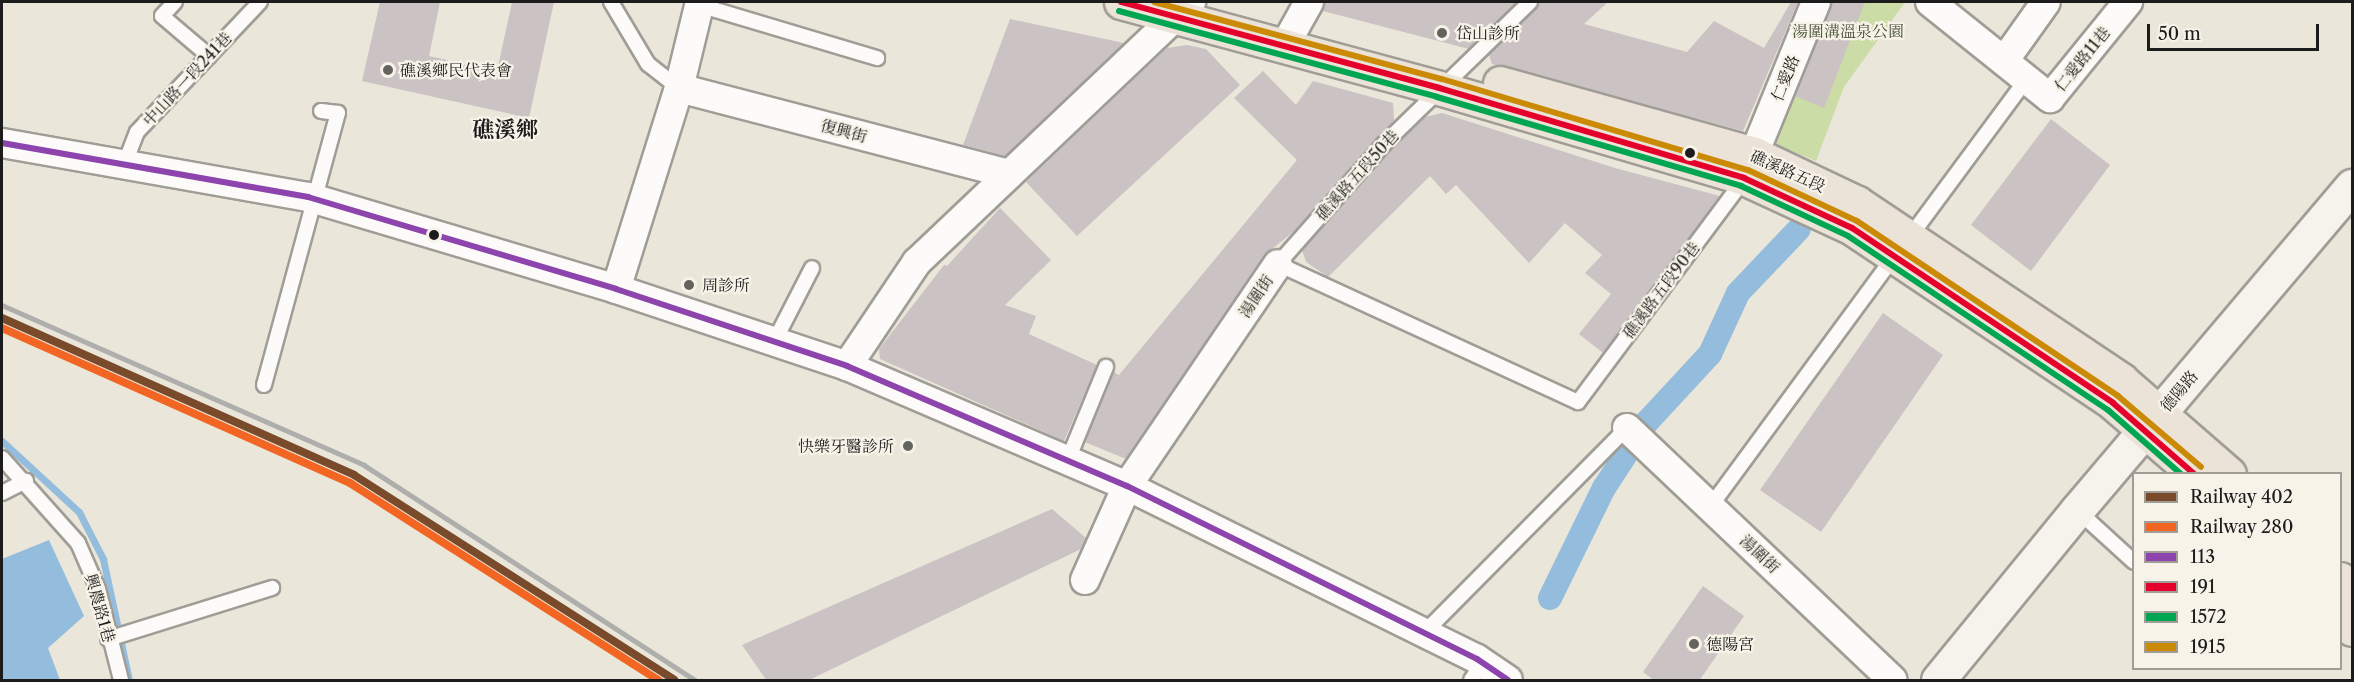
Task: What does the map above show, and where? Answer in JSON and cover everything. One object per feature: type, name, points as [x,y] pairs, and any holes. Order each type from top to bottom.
[{"type":"main road","name":"礁溪路五段","points":[[1121,2],[1190,6],[1296,24],[1448,79],[1749,166],[1852,228],[1901,248],[2154,420],[2226,472]]},
{"type":"main road","name":"礁溪路五段","points":[[2154,420],[2193,472]]},
{"type":"main road","points":[[2342,616],[2352,629]]},
{"type":"street","name":"仁愛路","points":[[1749,166],[1816,2]]},
{"type":"street","name":"仁愛路11巷","points":[[1930,2],[2050,98],[2128,2]]},
{"type":"street","points":[[2004,61],[2046,2]]},
{"type":"street","points":[[616,289],[679,88],[699,3]]},
{"type":"street","points":[[847,366],[917,262],[1190,6]]},
{"type":"street","name":"復興街","points":[[679,88],[1009,174]]},
{"type":"street","points":[[2,143],[312,198],[616,289],[847,366],[1127,486],[1424,633],[1476,672],[1508,681]]},
{"type":"street","name":"德陽路","points":[[1938,681],[2077,510],[2352,186]]},
{"type":"street","name":"湯圍街","points":[[1085,580],[1127,486],[1278,264]]},
{"type":"street","name":"湯圍街","points":[[1627,428],[1893,681]]},
{"type":"lane","points":[[175,2],[162,16],[209,56]]},
{"type":"lane","name":"中山路一段241巷","points":[[125,163],[137,132],[260,2]]},
{"type":"lane","points":[[611,2],[648,64],[679,88]]},
{"type":"lane","name":"礁溪路五段50巷","points":[[1278,264],[1448,79],[1530,2]]},
{"type":"lane","points":[[699,3],[878,58]]},
{"type":"lane","points":[[1710,507],[2026,80]]},
{"type":"lane","points":[[264,385],[312,198],[338,113],[321,111]]},
{"type":"lane","name":"礁溪路五段90巷","points":[[1578,402],[1749,166]]},
{"type":"lane","name":"湯圍街","points":[[1278,264],[1578,402]]},
{"type":"lane","points":[[774,342],[812,268]]},
{"type":"lane","points":[[1067,462],[1106,367]]},
{"type":"lane","points":[[1424,633],[1627,428]]},
{"type":"lane","name":"興農路1巷","points":[[2,458],[26,481],[50,514],[78,543],[98,589],[108,639],[121,681]]},
{"type":"lane","points":[[2,493],[26,481]]},
{"type":"lane","points":[[2077,510],[2132,561]]},
{"type":"lane","points":[[108,639],[272,588]]},
{"type":"green space","name":"湯圍溝溫泉公園","points":[[1828,2],[1905,2],[1844,87],[1816,161],[1771,143]]},
{"type":"water","points":[[49,540],[84,616],[48,648],[60,680],[2,680],[2,559]]},
{"type":"building","points":[[380,2],[440,2],[429,56],[497,71],[512,2],[554,2],[529,118],[362,81]]},
{"type":"building","points":[[1325,2],[1518,2],[1469,49],[1323,11]]},
{"type":"building","points":[[1539,2],[1608,2],[1584,24],[1687,52],[1714,21],[1764,48],[1791,2],[1798,2],[1743,131],[1492,64],[1489,55]]},
{"type":"building","points":[[1832,2],[1865,2],[1824,108],[1795,96]]},
{"type":"building","points":[[1010,19],[1124,43],[1005,156],[963,145]]},
{"type":"building","points":[[1187,45],[1206,49],[1240,85],[1077,236],[1026,182],[1167,48]]},
{"type":"building","points":[[1263,71],[1296,105],[1313,81],[1393,103],[1394,121],[1296,230],[1264,255],[1126,459],[1085,442],[1114,372],[1119,375],[1297,160],[1234,98]]},
{"type":"building","points":[[1442,113],[1615,168],[1720,196],[1603,353],[1579,334],[1611,294],[1585,273],[1602,255],[1565,223],[1529,263],[1456,185],[1446,194],[1430,176],[1328,277],[1306,262],[1302,250],[1391,150],[1425,117]]},
{"type":"building","points":[[2051,119],[2110,165],[2031,271],[1971,225]]},
{"type":"building","points":[[1000,208],[1051,260],[1005,305],[1036,316],[1029,334],[1097,365],[1064,441],[880,359],[879,349],[944,265],[947,266]]},
{"type":"building","points":[[1883,313],[1943,355],[1821,532],[1760,490]]},
{"type":"building","points":[[1052,509],[1086,538],[1081,549],[807,681],[767,681],[742,645]]},
{"type":"building","name":"德陽宮","points":[[1703,586],[1744,616],[1699,681],[1655,681],[1643,672]]},
{"type":"waterway","points":[[1550,598],[1604,488],[1647,422],[1710,354],[1738,293],[1799,229]]},
{"type":"waterway","points":[[2,441],[79,512],[103,559],[129,680]]},
{"type":"railway","points":[[2,305],[364,465],[695,680]]},
{"type":"rail line","name":"402","points":[[2,318],[354,475],[674,680]]},
{"type":"rail line","name":"280","points":[[2,328],[350,483],[658,680]]},
{"type":"transit line","name":"191","points":[[1121,2],[1439,88],[1744,178],[1852,228],[2113,403],[2192,472]]},
{"type":"transit line","name":"1915","points":[[1154,2],[1442,79],[1748,170],[1857,221],[2118,396],[2201,467]]},
{"type":"transit line","name":"1572","points":[[1119,11],[1437,97],[1741,186],[1848,236],[2108,410],[2179,472]]},
{"type":"transit line","name":"113","points":[[2,143],[308,197],[616,289],[847,366],[1127,486],[1477,659],[1508,680]]},
{"type":"place","name":"岱山診所","points":[[1442,33]]},
{"type":"place","name":"礁溪鄉民代表會","points":[[388,70]]},
{"type":"place","name":"周診所","points":[[689,285]]},
{"type":"place","name":"快樂牙醫診所","points":[[908,446]]},
{"type":"place","name":"德陽宮","points":[[1694,644]]},
{"type":"district","name":"礁溪鄉","points":[[505,130]]}]
